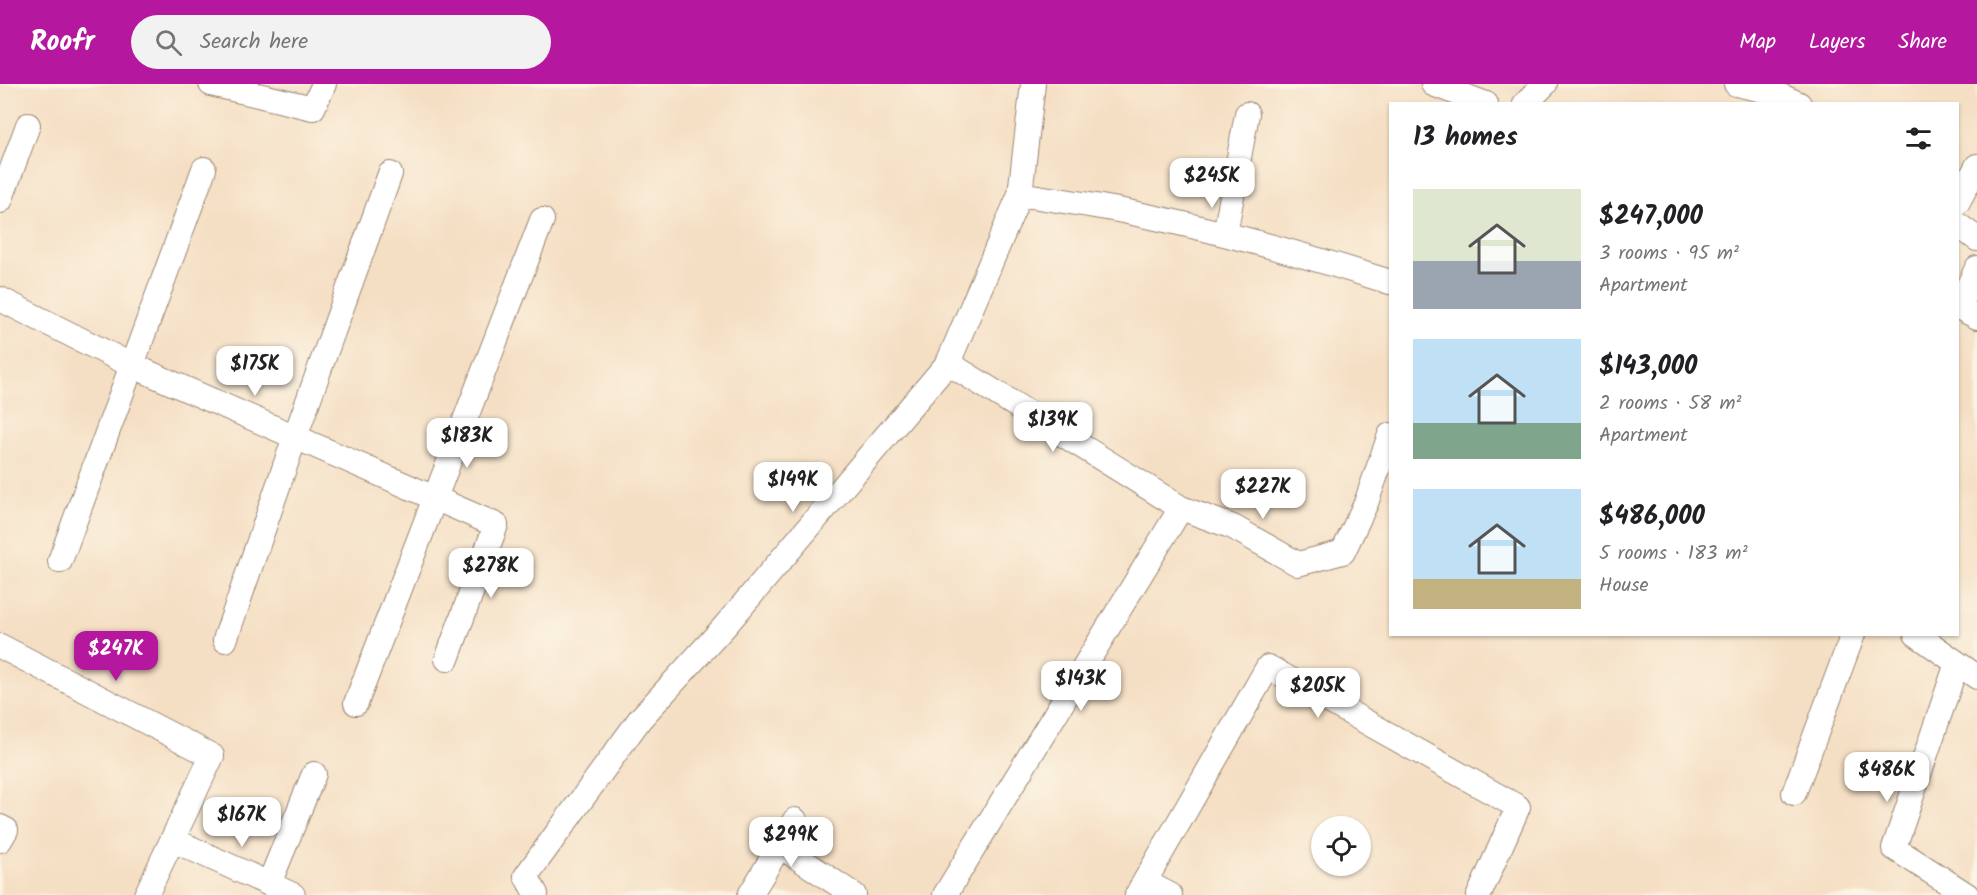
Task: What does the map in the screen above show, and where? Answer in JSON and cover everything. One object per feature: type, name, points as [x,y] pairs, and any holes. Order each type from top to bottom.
[{"type":"street","points":[[212,84],[314,108],[324,84]]},
{"type":"street","points":[[537,895],[526,876],[640,719],[725,626],[948,363],[1020,194],[1033,84]]},
{"type":"street","points":[[1433,84],[1481,102]]},
{"type":"street","points":[[1527,102],[1545,84]]},
{"type":"street","points":[[1736,84],[1773,88],[1796,102]]},
{"type":"street","points":[[1226,234],[1247,114]]},
{"type":"street","points":[[0,201],[28,125]]},
{"type":"street","points":[[1959,200],[1977,166]]},
{"type":"street","points":[[60,561],[204,169]]},
{"type":"street","points":[[225,640],[390,174]]},
{"type":"street","points":[[1020,194],[1142,214],[1274,246],[1389,282]]},
{"type":"street","points":[[356,703],[433,498],[542,220]]},
{"type":"street","points":[[1959,226],[1977,239]]},
{"type":"street","points":[[1959,305],[1977,268]]},
{"type":"street","points":[[0,299],[131,365],[495,525],[447,659]]},
{"type":"street","points":[[1959,308],[1977,317]]},
{"type":"street","points":[[948,363],[1181,508],[1233,527],[1298,564],[1343,552],[1366,503],[1389,438]]},
{"type":"street","points":[[945,895],[1181,508]]},
{"type":"street","points":[[1794,793],[1852,636]]},
{"type":"street","points":[[1919,636],[1977,677]]},
{"type":"street","points":[[0,646],[212,756],[146,895]]},
{"type":"street","points":[[1957,663],[1894,848],[1966,895],[1977,881]]},
{"type":"street","points":[[1170,895],[1141,888],[1269,667],[1518,807],[1479,895]]},
{"type":"street","points":[[269,884],[314,774]]},
{"type":"street","points":[[750,895],[795,820]]},
{"type":"street","points":[[0,827],[6,830],[0,840]]},
{"type":"street","points":[[173,840],[293,895]]},
{"type":"street","points":[[780,846],[854,895]]}]
